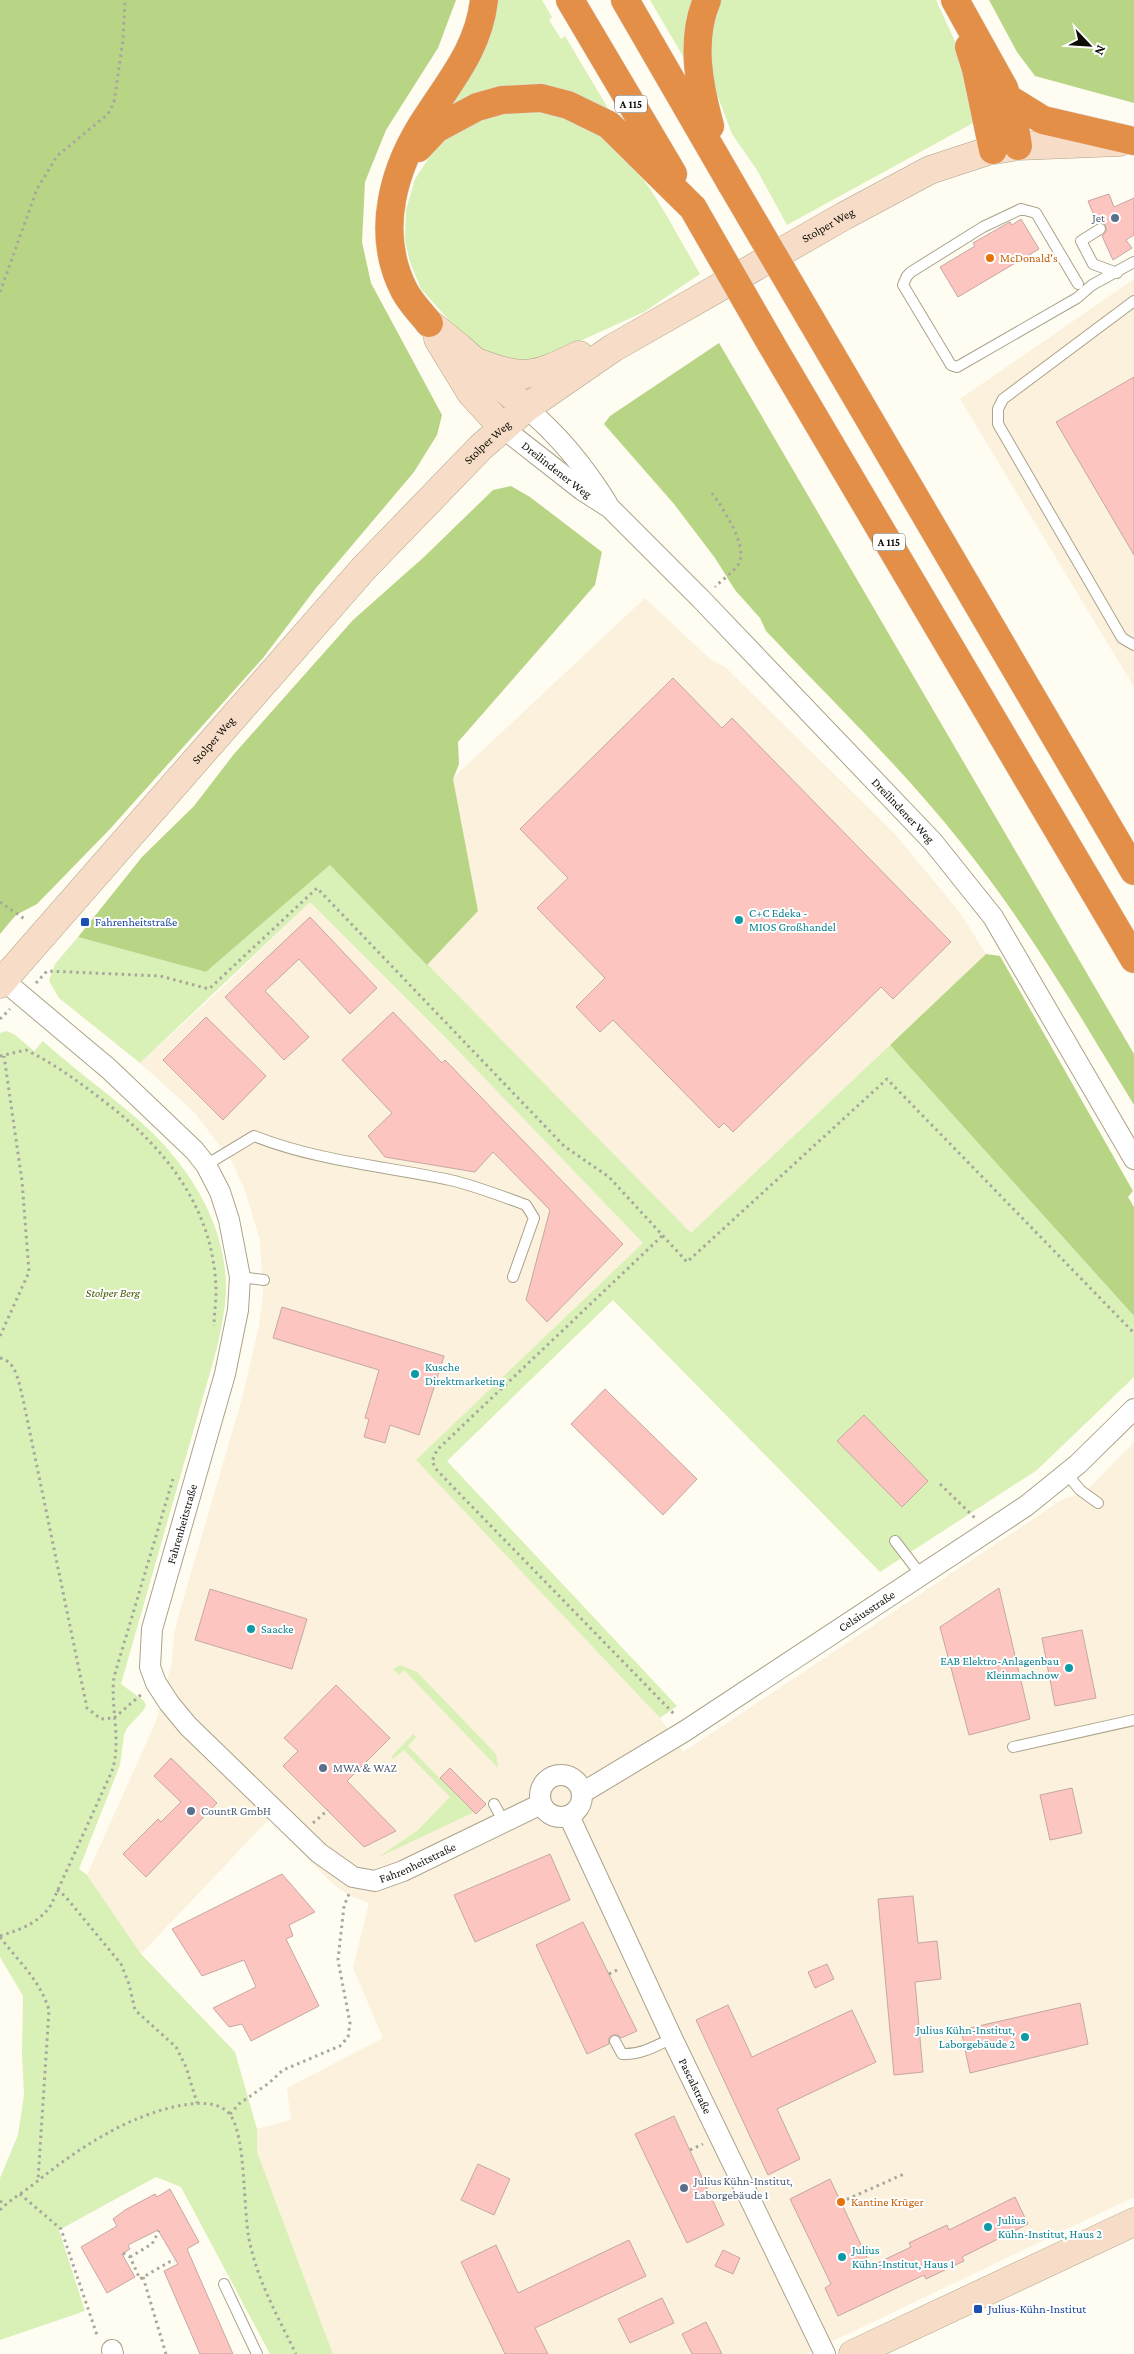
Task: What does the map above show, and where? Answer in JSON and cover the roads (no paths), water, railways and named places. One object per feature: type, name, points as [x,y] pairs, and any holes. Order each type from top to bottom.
[{"type":"highway","points":[[429,323],[404,290],[394,263],[389,233],[391,201],[399,168],[428,116],[459,72],[482,19],[484,0]]},
{"type":"highway","name":"A 115","points":[[570,0],[1134,960]]},
{"type":"highway","points":[[625,0],[1134,870]]},
{"type":"highway","points":[[707,0],[701,13],[698,64],[700,91],[726,174]]},
{"type":"highway","points":[[956,4],[986,53],[1004,88],[1013,116],[1006,148]]},
{"type":"highway","points":[[956,4],[976,69],[1006,148]]},
{"type":"highway","points":[[1006,97],[1044,120],[1134,141]]},
{"type":"highway","points":[[399,168],[436,128],[477,107],[502,100],[541,98],[568,105],[609,125],[693,208]]},
{"type":"street","name":"Stolper Weg","points":[[2,982],[364,568],[481,447],[526,408],[613,348],[851,212],[930,170],[1006,148],[1134,141]]},
{"type":"street","points":[[429,323],[526,408]]},
{"type":"street","points":[[429,323],[471,393],[503,428]]},
{"type":"street","points":[[474,361],[496,369],[523,375],[543,372],[592,349],[613,348]]},
{"type":"street","name":"Dreilindener Weg","points":[[526,408],[561,439],[579,461],[610,508],[701,599],[934,842],[993,917],[1134,1159]]},
{"type":"street","name":"Dreilindener Weg","points":[[503,428],[582,490],[610,508]]},
{"type":"street","name":"Fahrenheitstraße","points":[[2,982],[109,1069],[164,1120],[206,1165],[220,1192],[229,1220],[240,1277],[234,1338],[152,1630],[150,1667],[156,1682],[169,1703],[188,1726],[319,1853],[336,1867],[360,1880],[375,1881],[385,1878],[541,1804]]},
{"type":"street","name":"Celsiusstraße","points":[[582,1793],[685,1731],[920,1574],[1026,1506],[1066,1474],[1134,1409]]},
{"type":"street","points":[[563,1775],[576,1780],[582,1793],[580,1807],[569,1816],[556,1817],[549,1814],[541,1804],[540,1797],[544,1783],[555,1776],[563,1775]]},
{"type":"street","name":"Pascalstraße","points":[[569,1816],[672,2038],[825,2354]]},
{"type":"street","points":[[863,2352],[1134,2222]]},
{"type":"lane","points":[[1078,284],[1036,213],[1021,209],[984,227],[911,272],[903,285],[951,365],[958,367],[1077,298],[1092,285],[1134,262]]},
{"type":"lane","points":[[1100,229],[1081,241],[1093,264],[1117,273]]},
{"type":"lane","points":[[1134,301],[1003,399],[998,409],[998,424],[1122,638],[1134,645]]},
{"type":"lane","points":[[206,1165],[254,1136],[280,1146],[337,1161],[453,1181],[526,1205],[534,1218],[513,1278]]},
{"type":"lane","points":[[240,1277],[264,1280]]},
{"type":"lane","points":[[1066,1474],[1080,1490],[1098,1503]]},
{"type":"lane","points":[[895,1540],[920,1574]]},
{"type":"lane","points":[[1013,1747],[1134,1720]]},
{"type":"lane","points":[[494,1804],[504,1822]]},
{"type":"lane","points":[[615,2041],[622,2054],[631,2054],[640,2053],[672,2038]]},
{"type":"lane","points":[[224,2284],[257,2354]]},
{"type":"place","name":"Jet","points":[[1115,218]]},
{"type":"place","name":"McDonald's","points":[[990,258]]},
{"type":"place","name":"C+C Edeka - MIOS Großhandel","points":[[739,920]]},
{"type":"place","name":"Fahrenheitstraße","points":[[85,922]]},
{"type":"place","name":"Kusche Direktmarketing","points":[[415,1374]]},
{"type":"place","name":"Saacke","points":[[251,1629]]},
{"type":"place","name":"EAB Elektro-Anlagenbau Kleinmachnow","points":[[1069,1668]]},
{"type":"place","name":"MWA & WAZ","points":[[323,1768]]},
{"type":"place","name":"CountR GmbH","points":[[191,1811]]},
{"type":"place","name":"Julius Kühn-Institut, Laborgebäude 2","points":[[1025,2037]]},
{"type":"place","name":"Julius Kühn-Institut, Laborgebäude 1","points":[[684,2188]]},
{"type":"place","name":"Kantine Krüger","points":[[841,2202]]},
{"type":"place","name":"Julius Kühn-Institut, Haus 2","points":[[988,2227]]},
{"type":"place","name":"Julius Kühn-Institut, Haus 1","points":[[842,2257]]},
{"type":"place","name":"Julius-Kühn-Institut","points":[[978,2309]]},
{"type":"park label","name":"Stolper Berg","points":[[113,1293]]}]
